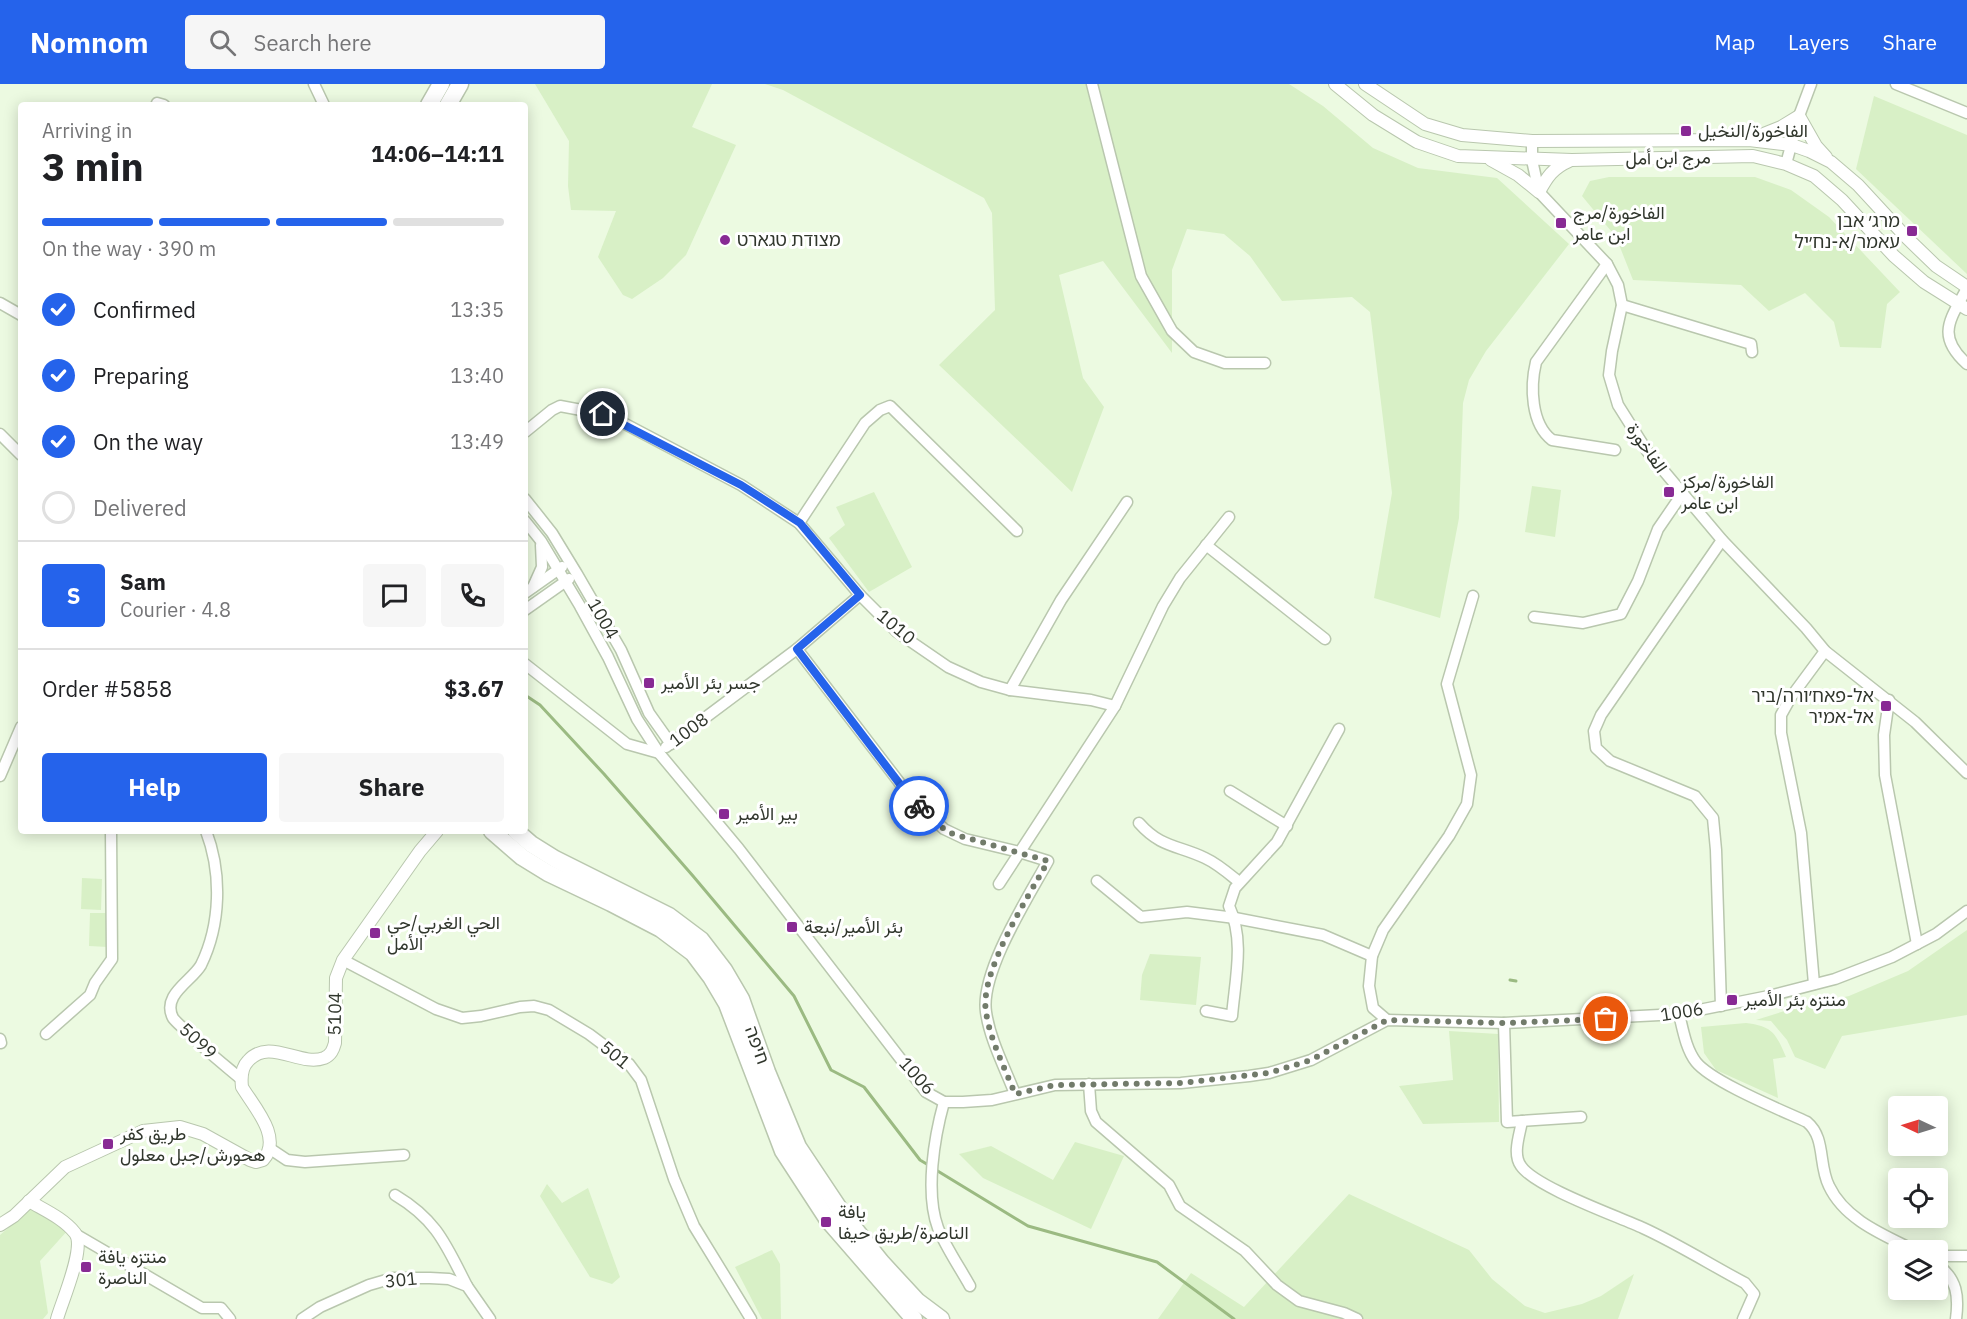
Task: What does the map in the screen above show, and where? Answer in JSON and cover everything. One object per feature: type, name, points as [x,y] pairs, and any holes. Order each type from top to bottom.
[{"type":"highway","points":[[431,102],[441,84]]},
{"type":"highway","points":[[450,102],[460,84]]},
{"type":"highway","name":"חיפה","points":[[495,834],[530,862],[661,929],[693,953],[727,1004],[783,1151],[828,1220],[914,1319]]},
{"type":"highway","name":"חיפה","points":[[519,834],[555,859],[669,916],[701,940],[724,970],[741,999],[767,1072],[798,1147],[842,1213],[881,1262],[917,1301],[941,1319]]},
{"type":"street","points":[[314,84],[323,102]]},
{"type":"street","points":[[1092,84],[1141,276],[1172,332],[1194,352],[1225,363],[1265,363]]},
{"type":"street","name":"مرج ابن أمل","points":[[1335,84],[1373,115],[1416,142],[1458,156],[1532,160],[1753,156],[1786,164],[1814,176],[1842,200],[1909,269],[1924,282],[1963,307]]},
{"type":"street","points":[[1786,164],[1799,116],[1811,84]]},
{"type":"street","points":[[1896,84],[1967,113]]},
{"type":"street","name":"مرج ابن أمل","points":[[1373,86],[1425,124],[1462,135],[1532,141],[1749,140],[1792,146],[1809,151],[1831,162],[1858,185],[1936,266],[1967,287]]},
{"type":"street","points":[[1749,140],[1781,127],[1799,116]]},
{"type":"street","points":[[1799,116],[1816,146],[1831,162]]},
{"type":"street","points":[[1532,141],[1532,160],[1539,192]]},
{"type":"street","points":[[1488,158],[1518,175],[1539,192]]},
{"type":"street","points":[[1539,192],[1556,167],[1572,160]]},
{"type":"street","name":"الفاخورة","points":[[1539,192],[1607,264],[1618,285],[1622,305],[1609,375],[1618,405],[1647,451],[1722,540],[1825,651],[1915,722],[1967,773]]},
{"type":"street","points":[[1607,264],[1536,362],[1532,391],[1538,422],[1545,435],[1552,440],[1615,450]]},
{"type":"street","points":[[1967,287],[1963,307],[1953,311],[1948,340],[1956,354],[1967,364]]},
{"type":"street","points":[[0,303],[18,313]]},
{"type":"street","points":[[1622,305],[1751,344],[1752,352]]},
{"type":"street","name":"1010","points":[[528,430],[560,406],[608,415],[741,485],[800,523],[860,595],[897,632],[948,667],[981,682],[1010,690],[1091,700],[1115,706]]},
{"type":"street","points":[[800,523],[865,423],[880,410],[890,406],[1017,531]]},
{"type":"street","points":[[0,434],[18,452]]},
{"type":"street","points":[[1534,617],[1583,623],[1621,614],[1638,581],[1658,529],[1682,494]]},
{"type":"street","points":[[1010,690],[1061,600],[1127,502]]},
{"type":"street","name":"1004","points":[[528,503],[552,533],[577,574],[621,650],[649,713],[671,744]]},
{"type":"street","points":[[999,884],[1115,706],[1163,606],[1180,578],[1229,518]]},
{"type":"street","name":"1004","points":[[528,525],[541,541],[565,582],[608,657],[637,719],[659,753]]},
{"type":"street","points":[[1721,1006],[1713,818],[1695,796],[1610,761],[1596,748],[1594,731],[1600,715],[1722,540]]},
{"type":"street","points":[[529,590],[542,567],[541,541]]},
{"type":"street","points":[[1206,545],[1325,639]]},
{"type":"street","points":[[529,590],[569,562]]},
{"type":"street","points":[[528,608],[577,574]]},
{"type":"street","points":[[544,597],[554,594],[574,598]]},
{"type":"street","name":"1008","points":[[659,753],[797,649],[860,595]]},
{"type":"street","points":[[1387,1020],[1373,1008],[1369,986],[1372,956],[1383,930],[1449,836],[1467,804],[1471,775],[1447,684],[1473,596]]},
{"type":"street","points":[[797,649],[912,800],[944,829],[964,839],[1048,861],[996,959],[985,1010],[1015,1094]]},
{"type":"street","points":[[1814,984],[1801,833],[1781,733],[1781,715],[1791,697],[1825,651]]},
{"type":"street","points":[[528,666],[627,744],[659,753]]},
{"type":"street","points":[[1889,700],[1884,735],[1885,775],[1917,944]]},
{"type":"street","points":[[1206,1011],[1232,1016],[1239,946],[1235,918],[1229,906],[1235,888],[1277,842],[1339,729]]},
{"type":"street","points":[[0,776],[18,734]]},
{"type":"street","name":"1006","points":[[659,753],[739,849],[926,1092],[944,1102],[993,1100],[1055,1085],[1181,1083],[1269,1073],[1311,1060],[1387,1020],[1504,1023],[1679,1014],[1769,996],[1835,979],[1892,957],[1936,934],[1967,911]]},
{"type":"street","points":[[1230,790],[1287,826]]},
{"type":"street","points":[[1139,823],[1147,833],[1161,842],[1205,858],[1239,882]]},
{"type":"street","points":[[46,1034],[90,995],[95,983],[112,959],[111,834]]},
{"type":"street","name":"5099","points":[[207,834],[213,850],[216,880],[216,908],[210,944],[199,968],[174,994],[171,1007],[173,1018],[241,1079]]},
{"type":"street","name":"5104","points":[[241,1079],[247,1062],[262,1052],[273,1051],[309,1059],[324,1058],[332,1053],[335,1043],[336,978],[343,960],[434,834]]},
{"type":"street","points":[[1097,881],[1142,917],[1187,912],[1235,918],[1323,935],[1372,956]]},
{"type":"street","name":"501","points":[[343,960],[436,1009],[462,1018],[520,1007],[534,1006],[549,1010],[589,1034],[629,1064],[641,1080],[674,1179],[694,1226],[751,1319]]},
{"type":"street","points":[[1679,1014],[1686,1041],[1696,1062],[1711,1076],[1807,1122],[1814,1128],[1828,1185],[1835,1196],[1864,1225],[1894,1240]]},
{"type":"street","points":[[1504,1023],[1508,1122],[1581,1118]]},
{"type":"street","points":[[0,1226],[14,1216],[65,1167],[143,1131],[180,1127],[203,1134],[250,1160],[256,1162],[263,1160],[269,1148],[269,1131],[242,1087],[241,1079]]},
{"type":"street","points":[[1089,1084],[1091,1111],[1096,1122],[1169,1185],[1180,1206],[1245,1251],[1277,1285],[1299,1301],[1344,1313],[1357,1319]]},
{"type":"street","points":[[944,1102],[934,1151],[933,1209],[939,1229],[970,1286]]},
{"type":"street","points":[[1522,1121],[1517,1149],[1521,1167],[1544,1184],[1646,1229],[1745,1283],[1754,1294],[1743,1319]]},
{"type":"street","points":[[269,1148],[287,1160],[304,1162],[404,1155]]},
{"type":"street","points":[[395,1195],[415,1207],[442,1237],[468,1286],[490,1319]]},
{"type":"street","points":[[29,1201],[63,1221],[77,1235],[202,1308],[221,1308],[230,1319]]},
{"type":"street","points":[[57,1319],[76,1259],[77,1235]]},
{"type":"street","points":[[1948,1256],[1967,1256]]},
{"type":"street","points":[[1948,1273],[1957,1288],[1956,1319]]},
{"type":"street","name":"301","points":[[302,1319],[320,1307],[369,1285],[393,1278],[449,1279],[468,1286]]},
{"type":"green space","points":[[535,84],[712,84],[692,127],[736,145],[686,255],[663,278],[632,299],[623,295],[598,257],[616,211],[571,210],[568,186],[569,141]]},
{"type":"green space","points":[[765,84],[1289,84],[1323,106],[1373,148],[1418,168],[1497,178],[1569,244],[1486,351],[1469,380],[1463,403],[1459,518],[1440,618],[1374,598],[1392,493],[1370,312],[1352,297],[1282,301],[1250,256],[1224,234],[1187,229],[1172,270],[1172,353],[1103,261],[1059,275],[1083,378],[1104,407],[1072,492],[939,365],[995,310],[992,213],[984,198],[783,90]]},
{"type":"green space","points":[[1874,96],[1967,135],[1967,274],[1856,169]]},
{"type":"green space","points":[[1609,177],[1755,177],[1791,190],[1829,217],[1900,292],[1887,304],[1881,348],[1840,347],[1834,322],[1805,293],[1769,311],[1741,285],[1633,280],[1616,237],[1582,196],[1590,181]]},
{"type":"green space","points":[[1532,486],[1561,490],[1555,537],[1525,532]]},
{"type":"green space","points":[[874,492],[912,567],[869,592],[829,538],[845,525],[836,507]]},
{"type":"green space","points":[[82,878],[102,879],[101,910],[81,909]]},
{"type":"green space","points":[[90,913],[110,913],[108,947],[89,946]]},
{"type":"green space","points":[[1967,930],[1967,1015],[1842,1036],[1825,1069],[1795,1057],[1787,1040],[1771,1021],[1756,1020],[1797,1007],[1849,996],[1908,971]]},
{"type":"green space","points":[[1150,954],[1201,957],[1196,1005],[1140,1000],[1142,975]]},
{"type":"green space","points":[[1746,1023],[1762,1026],[1772,1032],[1786,1057],[1773,1059],[1778,1098],[1716,1070],[1704,1053],[1701,1027]]},
{"type":"green space","points":[[1449,1031],[1498,1034],[1499,1122],[1423,1124],[1399,1086],[1453,1080]]},
{"type":"green space","points":[[1075,1142],[1124,1156],[1091,1229],[983,1178],[959,1154],[991,1146],[1053,1180]]},
{"type":"green space","points":[[547,1184],[562,1203],[588,1188],[620,1277],[612,1284],[590,1277],[540,1196]]},
{"type":"green space","points":[[1349,1194],[1469,1250],[1492,1279],[1525,1306],[1545,1313],[1582,1304],[1601,1296],[1634,1274],[1618,1319],[1158,1319],[1191,1273],[1244,1307]]},
{"type":"green space","points":[[32,1208],[68,1230],[40,1261],[48,1313],[43,1319],[0,1319],[0,1235]]},
{"type":"green space","points":[[772,1250],[780,1264],[781,1319],[762,1319],[735,1267]]},
{"type":"waterway","points":[[528,697],[540,705],[604,774],[794,996],[831,1070],[864,1087],[920,1160],[930,1166]]},
{"type":"waterway","points":[[1510,980],[1516,981]]},
{"type":"waterway","points":[[936,1170],[1028,1226],[1157,1262],[1234,1319]]},
{"type":"way so far","points":[[919,806],[944,829],[964,839],[1048,861],[996,959],[985,1010],[1015,1094],[1055,1085],[1181,1083],[1269,1073],[1311,1060],[1387,1020],[1504,1023],[1606,1019]]},
{"type":"place","name":"الفاخورة/النخيل","points":[[1686,131]]},
{"type":"place","name":"الفاخورة/مرج ابن عامر","points":[[1561,223]]},
{"type":"place","name":"מרג׳ אבן עאמר/א-נח׳יל","points":[[1912,231]]},
{"type":"place","name":"מצודת טגארט","points":[[725,240]]},
{"type":"place","name":"الفاخورة/مركز ابن عامر","points":[[1669,492]]},
{"type":"place","name":"جسر بئر الأمير","points":[[649,683]]},
{"type":"place","name":"אל-פאח׳ורה/ביר אל-אמיר","points":[[1886,706]]},
{"type":"place","name":"بير الأمير","points":[[724,814]]},
{"type":"place","name":"بئر الأمير/نبعة","points":[[792,927]]},
{"type":"place","name":"الحي الغربي/حي الأمل","points":[[375,933]]},
{"type":"place","name":"منتزه بئر الأمير","points":[[1732,1000]]},
{"type":"place","name":"طريق كفر هحورش/جبل معلول","points":[[108,1144]]},
{"type":"place","name":"يافة الناصرة/طريق حيفا","points":[[826,1222]]},
{"type":"place","name":"منتزه يافة الناصرة","points":[[86,1267]]},
{"type":"route","points":[[603,414],[741,485],[800,523],[860,595],[797,649],[912,800],[919,806]]}]
